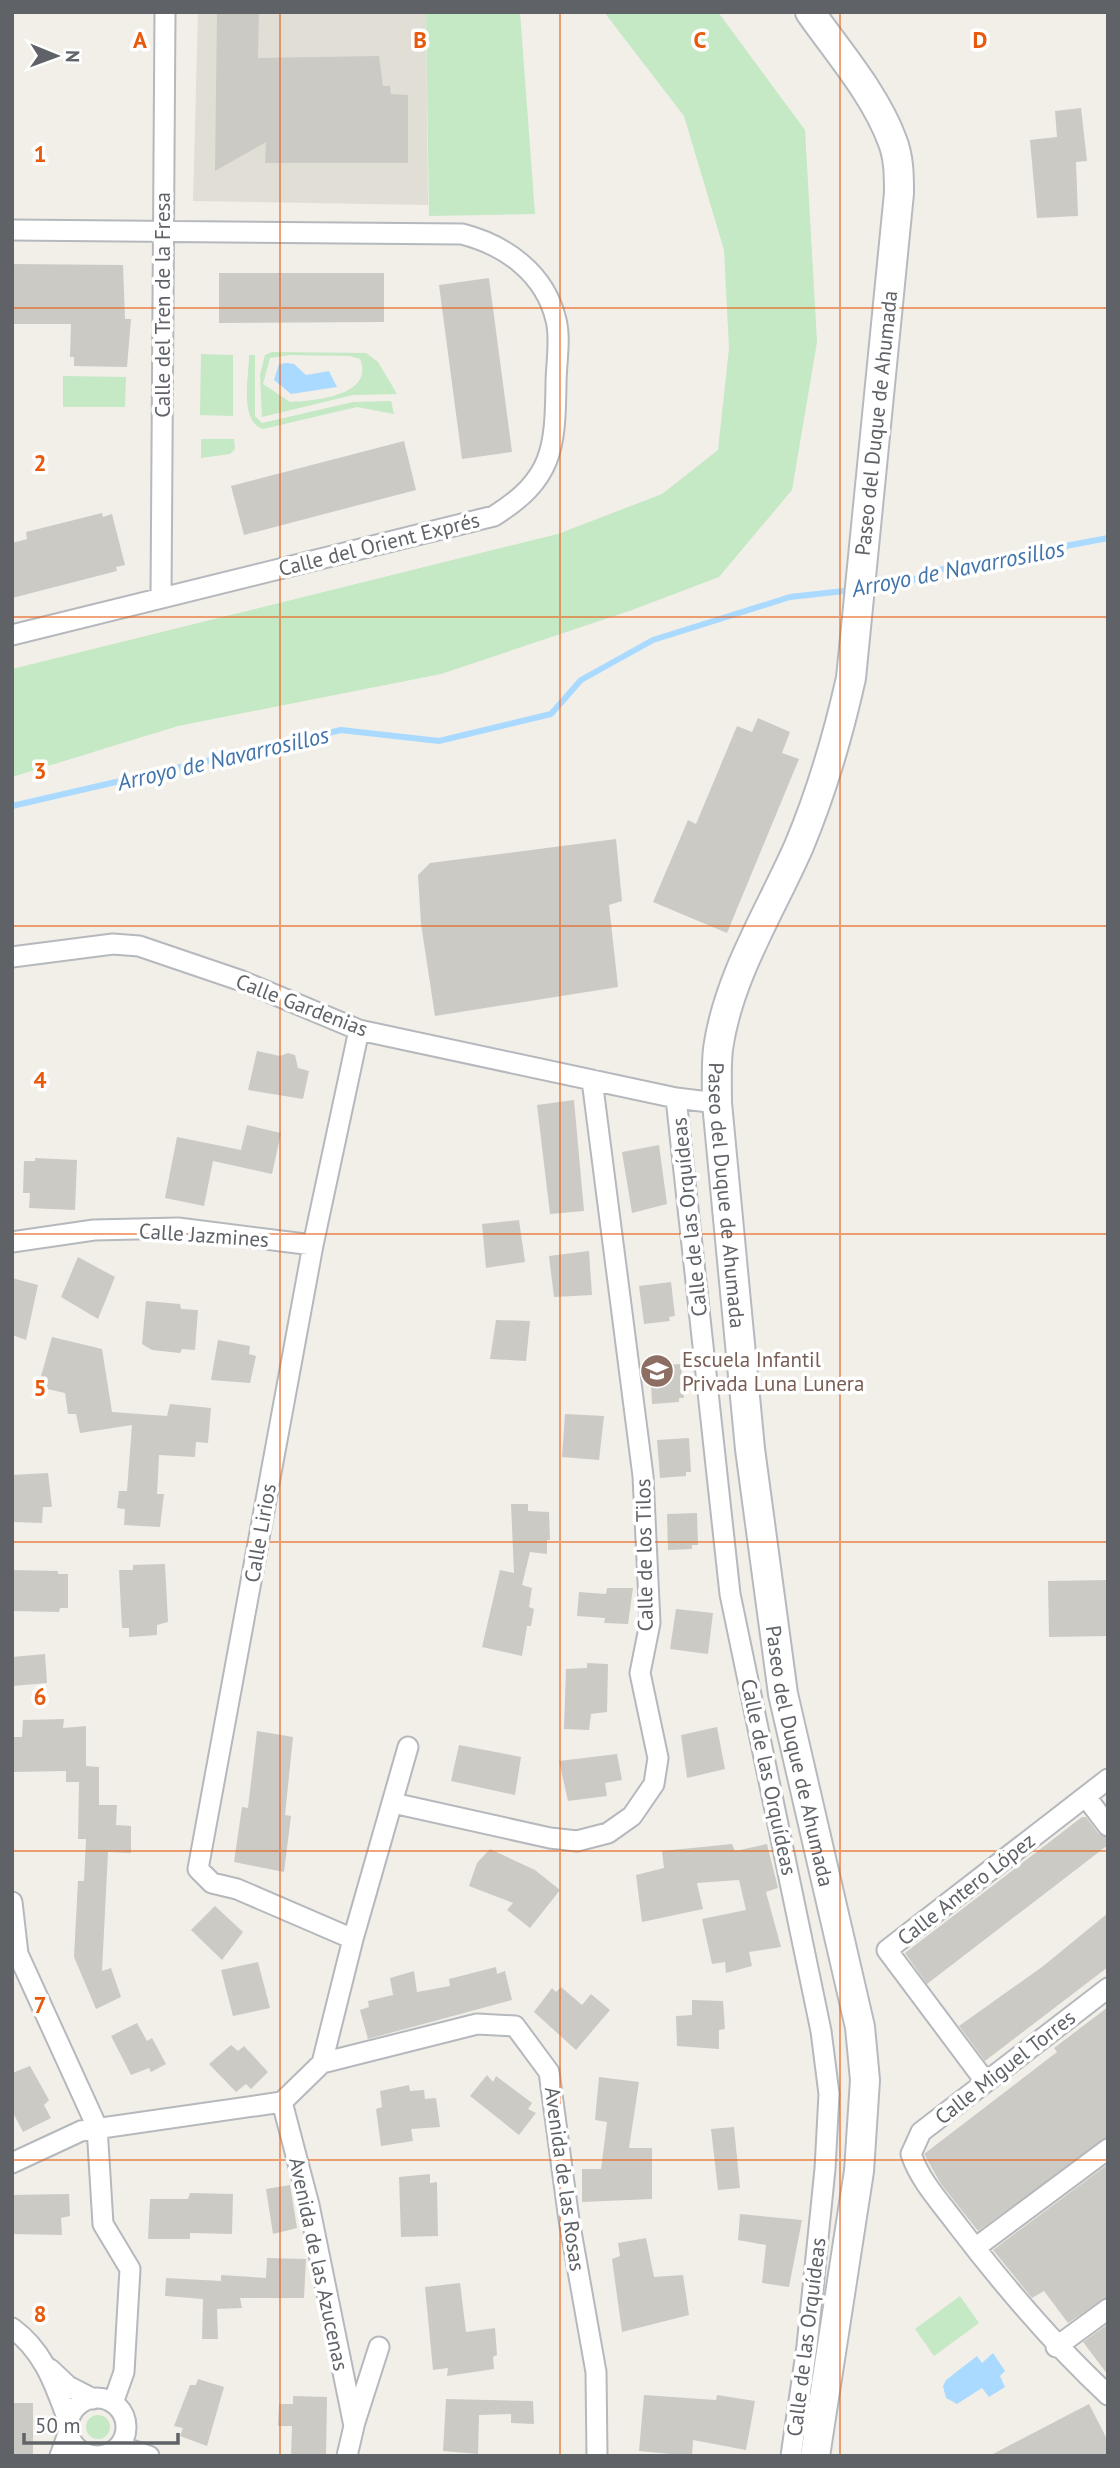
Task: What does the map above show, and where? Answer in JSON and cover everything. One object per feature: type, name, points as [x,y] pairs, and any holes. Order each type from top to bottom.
[{"type":"main road","name":"Paseo del Duque de Ahumada","points":[[810,12],[867,93],[892,140],[898,165],[899,194],[857,620],[850,677],[836,749],[799,846],[757,932],[727,1009],[718,1050],[717,1103],[750,1449],[783,1694],[860,2027],[865,2081],[859,2171],[815,2456]]},
{"type":"street","name":"Calle del Tren de la Fresa","points":[[161,598],[165,12]]},
{"type":"street","name":"Calle del Orient Exprés","points":[[12,230],[462,234],[487,241],[510,253],[535,278],[557,322],[555,436],[547,464],[517,501],[494,516],[12,635]]},
{"type":"street","name":"Calle Gardenias","points":[[12,957],[113,944],[139,946],[242,981],[359,1030],[676,1098],[717,1103]]},
{"type":"street","name":"Calle Lirios","points":[[352,1939],[237,1889],[212,1883],[198,1869],[313,1245],[359,1030]]},
{"type":"street","name":"Calle de los Tilos","points":[[393,1803],[550,1838],[577,1841],[608,1833],[632,1816],[654,1784],[658,1758],[640,1673],[650,1623],[643,1476],[592,1080]]},
{"type":"street","name":"Calle de las Orquídeas","points":[[676,1098],[730,1594],[821,2031],[829,2094],[825,2169],[807,2346],[791,2456]]},
{"type":"street","name":"Calle Jazmines","points":[[12,1242],[93,1230],[178,1228],[313,1245]]},
{"type":"street","points":[[12,2163],[81,2131],[97,2127],[282,2102],[322,2063],[352,1939],[408,1747]]},
{"type":"street","name":"Calle Antero López","points":[[985,2081],[887,1950],[1108,1779]]},
{"type":"street","points":[[1086,1797],[1108,1826]]},
{"type":"street","points":[[12,1902],[15,1955],[97,2127],[103,2224],[130,2269],[124,2372],[113,2403]]},
{"type":"street","name":"Calle Miguel Torres","points":[[975,2248],[923,2179],[911,2154],[921,2132],[1108,1988]]},
{"type":"street","name":"Avenida de las Rosas","points":[[322,2063],[477,2024],[515,2026],[549,2072],[569,2220],[596,2372],[597,2456]]},
{"type":"street","name":"Avenida de las Azucenas","points":[[282,2102],[309,2205],[354,2426]]},
{"type":"street","points":[[1108,2149],[975,2248],[1056,2347],[1108,2395]]},
{"type":"street","points":[[1056,2347],[1108,2309]]},
{"type":"street","points":[[12,2328],[68,2386],[93,2399],[113,2403],[124,2416],[126,2424],[107,2453]]},
{"type":"street","name":"Avenida de las Azucenas","points":[[347,2456],[379,2347]]},
{"type":"street","points":[[47,2366],[73,2442],[80,2450],[149,2456]]},
{"type":"street","points":[[60,2456],[77,2407],[93,2399]]},
{"type":"shaded area","points":[[198,12],[426,12],[428,205],[193,201]]},
{"type":"green space","points":[[426,12],[520,12],[535,214],[429,216]]},
{"type":"green space","points":[[604,12],[718,12],[805,130],[817,342],[792,490],[719,577],[632,610],[441,674],[178,726],[12,777],[12,669],[558,534],[662,494],[718,450],[729,348],[724,250],[684,116]]},
{"type":"green space","points":[[272,352],[366,353],[378,362],[397,394],[353,395],[262,417],[260,375],[265,355]],"holes":[[[290,355],[350,356],[360,359],[362,371],[359,381],[340,394],[290,402],[263,384],[270,358]]]},
{"type":"green space","points":[[201,354],[233,355],[233,416],[200,415]]},
{"type":"green space","points":[[249,355],[255,355],[255,416],[262,423],[353,402],[391,401],[394,414],[357,407],[263,429],[251,417],[248,408]]},
{"type":"green space","points":[[63,376],[126,377],[125,407],[63,407]]},
{"type":"green space","points":[[201,439],[234,439],[235,449],[230,454],[201,458]]},
{"type":"green space","points":[[960,2296],[979,2323],[934,2356],[915,2329]]},
{"type":"green space","points":[[98,2415],[109,2422],[110,2427],[103,2438],[98,2439],[87,2432],[86,2427],[93,2416]]},
{"type":"water","points":[[279,364],[294,364],[306,375],[329,371],[337,387],[291,394],[274,380]]},
{"type":"water","points":[[993,2353],[1005,2371],[1000,2376],[1005,2387],[989,2397],[982,2388],[957,2404],[946,2398],[943,2386],[946,2380],[977,2356],[982,2363]]},
{"type":"building","points":[[259,12],[258,58],[379,56],[383,86],[390,86],[391,94],[408,95],[408,163],[265,163],[266,142],[215,171],[217,13]]},
{"type":"building","points":[[1081,108],[1087,161],[1076,162],[1078,216],[1037,218],[1030,140],[1057,137],[1055,111]]},
{"type":"building","points":[[12,264],[123,265],[125,319],[131,319],[127,367],[74,366],[74,357],[70,357],[71,324],[12,324]]},
{"type":"building","points":[[219,273],[384,273],[384,322],[219,323]]},
{"type":"building","points":[[489,278],[512,452],[462,459],[439,285]]},
{"type":"building","points":[[404,441],[416,490],[244,535],[231,486]]},
{"type":"building","points":[[102,513],[103,517],[112,514],[125,565],[116,567],[117,571],[12,598],[12,543],[27,539],[26,532]]},
{"type":"building","points":[[758,718],[790,732],[782,753],[799,759],[727,933],[653,902],[688,820],[696,824],[737,726],[752,732]]},
{"type":"building","points":[[616,839],[622,901],[609,905],[618,987],[435,1016],[421,924],[418,875],[430,863]]},
{"type":"building","points":[[257,1051],[280,1056],[288,1053],[295,1055],[298,1068],[309,1071],[303,1099],[248,1090]]},
{"type":"building","points":[[574,1100],[584,1211],[550,1214],[537,1105]]},
{"type":"building","points":[[247,1125],[281,1133],[272,1174],[213,1161],[204,1206],[165,1198],[177,1137],[241,1150]]},
{"type":"building","points":[[659,1145],[667,1204],[632,1213],[622,1152]]},
{"type":"building","points":[[35,1158],[77,1160],[75,1210],[29,1208],[30,1193],[23,1193],[24,1161],[35,1161]]},
{"type":"building","points":[[519,1220],[525,1262],[486,1268],[482,1224]]},
{"type":"building","points":[[589,1251],[592,1295],[554,1297],[549,1256]]},
{"type":"building","points":[[78,1257],[115,1277],[98,1319],[61,1297]]},
{"type":"building","points":[[12,1278],[38,1285],[26,1340],[12,1335]]},
{"type":"building","points":[[671,1282],[675,1316],[669,1317],[670,1321],[644,1324],[639,1286]]},
{"type":"building","points":[[146,1301],[180,1304],[181,1309],[198,1310],[195,1350],[182,1349],[180,1353],[152,1350],[142,1344]]},
{"type":"building","points":[[496,1320],[530,1321],[526,1361],[490,1359]]},
{"type":"building","points":[[52,1337],[102,1349],[112,1412],[167,1416],[170,1404],[211,1408],[208,1443],[196,1442],[195,1457],[159,1455],[157,1494],[164,1494],[160,1527],[124,1525],[125,1509],[117,1508],[119,1491],[127,1491],[132,1425],[80,1433],[76,1414],[68,1414],[65,1393],[38,1387]]},
{"type":"building","points":[[218,1340],[250,1346],[249,1354],[256,1356],[250,1383],[211,1380]]},
{"type":"building","points":[[681,1364],[684,1398],[679,1398],[679,1402],[652,1404],[650,1366]]},
{"type":"building","points":[[565,1414],[604,1416],[599,1460],[562,1457]]},
{"type":"building","points":[[689,1438],[691,1472],[686,1472],[686,1476],[660,1478],[657,1440]]},
{"type":"building","points":[[48,1473],[52,1507],[43,1507],[42,1523],[12,1522],[12,1475]]},
{"type":"building","points":[[511,1504],[528,1504],[528,1511],[549,1512],[550,1540],[547,1540],[547,1554],[530,1552],[522,1585],[532,1588],[529,1607],[534,1609],[531,1626],[527,1626],[522,1656],[482,1647],[500,1570],[514,1573]]},
{"type":"building","points":[[697,1513],[698,1545],[692,1545],[692,1549],[668,1550],[667,1514]]},
{"type":"building","points":[[165,1564],[168,1622],[157,1625],[157,1635],[129,1637],[129,1628],[122,1628],[119,1570],[133,1570],[133,1565]]},
{"type":"building","points":[[12,1570],[58,1571],[58,1574],[68,1574],[68,1608],[60,1608],[59,1612],[12,1611]]},
{"type":"building","points":[[1108,1580],[1108,1636],[1049,1637],[1048,1581]]},
{"type":"building","points":[[607,1588],[633,1588],[628,1624],[604,1623],[605,1618],[577,1616],[579,1592],[606,1594]]},
{"type":"building","points":[[676,1609],[713,1613],[708,1654],[670,1649]]},
{"type":"building","points":[[45,1654],[47,1683],[12,1686],[12,1657]]},
{"type":"building","points":[[587,1663],[608,1664],[607,1712],[591,1714],[589,1730],[564,1729],[566,1669],[587,1668]]},
{"type":"building","points":[[64,1719],[63,1728],[86,1726],[86,1766],[99,1767],[99,1805],[117,1805],[116,1825],[131,1826],[131,1853],[108,1852],[102,1971],[111,1968],[121,1997],[96,2009],[74,1957],[78,1881],[84,1881],[86,1839],[78,1839],[79,1782],[66,1782],[66,1771],[12,1772],[12,1737],[22,1737],[23,1720]]},
{"type":"building","points":[[717,1727],[725,1769],[687,1778],[681,1735]]},
{"type":"building","points":[[257,1731],[293,1737],[285,1815],[291,1816],[284,1872],[234,1862],[242,1807],[248,1808]]},
{"type":"building","points":[[459,1745],[521,1757],[515,1795],[451,1781]]},
{"type":"building","points":[[617,1754],[622,1780],[605,1783],[607,1796],[568,1801],[559,1761]]},
{"type":"building","points":[[1082,1817],[1086,1817],[1099,1834],[1108,1838],[1108,1845],[927,1984],[905,1953]]},
{"type":"building","points":[[732,1844],[735,1851],[767,1844],[778,1888],[766,1892],[781,1947],[749,1952],[752,1966],[726,1973],[725,1962],[712,1964],[702,1919],[746,1910],[739,1880],[697,1883],[703,1909],[642,1922],[636,1875],[664,1868],[662,1851]]},
{"type":"building","points":[[490,1849],[535,1870],[560,1890],[530,1928],[507,1910],[513,1903],[469,1886],[477,1863]]},
{"type":"building","points":[[215,1906],[243,1932],[222,1960],[191,1930]]},
{"type":"building","points":[[1108,1913],[1108,1967],[985,2061],[959,2026],[1042,1967]]},
{"type":"building","points":[[258,1962],[270,2008],[233,2016],[221,1970]]},
{"type":"building","points":[[496,1967],[497,1974],[505,1971],[512,2000],[368,2039],[360,2010],[369,2007],[368,2001],[393,1995],[390,1978],[414,1971],[417,1992],[450,1986],[449,1979]]},
{"type":"building","points":[[561,1987],[582,2005],[591,1994],[610,2010],[576,2050],[534,2012],[552,1988],[556,1992]]},
{"type":"building","points":[[692,2000],[723,2001],[725,2029],[719,2030],[719,2049],[677,2046],[676,2016],[692,2015]]},
{"type":"building","points":[[1108,2007],[1108,2137],[978,2231],[941,2184],[924,2154],[1057,2052],[1054,2048]]},
{"type":"building","points":[[137,2023],[147,2041],[152,2038],[166,2064],[151,2072],[149,2068],[131,2075],[111,2036]]},
{"type":"building","points":[[231,2045],[238,2051],[244,2046],[268,2072],[251,2089],[246,2084],[236,2092],[209,2064]]},
{"type":"building","points":[[30,2066],[49,2100],[44,2105],[51,2118],[23,2132],[12,2111],[12,2073]]},
{"type":"building","points":[[487,2075],[493,2082],[496,2076],[532,2103],[528,2109],[536,2113],[519,2135],[470,2096]]},
{"type":"building","points":[[599,2077],[639,2082],[629,2148],[652,2148],[652,2199],[582,2202],[582,2169],[601,2169],[607,2122],[595,2120]]},
{"type":"building","points":[[409,2085],[410,2091],[424,2090],[425,2099],[436,2098],[440,2127],[411,2129],[413,2141],[381,2146],[376,2109],[382,2107],[380,2091]]},
{"type":"building","points":[[734,2127],[740,2188],[718,2190],[711,2129]]},
{"type":"building","points":[[1108,2164],[1108,2297],[1068,2323],[1044,2291],[1032,2298],[993,2250]]},
{"type":"building","points":[[430,2174],[430,2183],[437,2182],[438,2236],[401,2237],[399,2177]]},
{"type":"building","points":[[290,2185],[297,2228],[273,2234],[266,2189]]},
{"type":"building","points":[[190,2193],[233,2194],[232,2234],[190,2233],[190,2239],[148,2239],[150,2199],[188,2199]]},
{"type":"building","points":[[69,2194],[70,2216],[61,2218],[62,2235],[12,2234],[12,2195]]},
{"type":"building","points":[[740,2214],[802,2220],[789,2287],[762,2283],[766,2245],[738,2240]]},
{"type":"building","points":[[646,2238],[654,2277],[683,2275],[689,2315],[622,2332],[612,2259],[620,2256],[618,2243]]},
{"type":"building","points":[[267,2258],[306,2259],[304,2298],[240,2298],[242,2308],[217,2309],[218,2339],[202,2339],[203,2299],[165,2296],[166,2278],[221,2281],[221,2275],[266,2278]]},
{"type":"building","points":[[460,2283],[466,2332],[495,2328],[497,2355],[493,2357],[494,2369],[447,2376],[448,2368],[433,2370],[425,2287]]},
{"type":"building","points":[[1108,2324],[1108,2375],[1083,2342]]},
{"type":"building","points":[[198,2379],[224,2387],[207,2446],[180,2436],[183,2428],[174,2426],[190,2385],[196,2385]]},
{"type":"building","points":[[644,2395],[716,2400],[717,2395],[755,2401],[746,2450],[693,2440],[692,2456],[639,2451]]},
{"type":"building","points":[[293,2396],[327,2397],[326,2456],[291,2456],[292,2426],[278,2426],[279,2404],[293,2404]]},
{"type":"building","points":[[446,2399],[533,2401],[534,2424],[511,2423],[511,2414],[479,2415],[478,2454],[443,2451]]},
{"type":"building","points":[[12,2403],[33,2403],[33,2455],[12,2455]]},
{"type":"building","points":[[1089,2404],[1108,2441],[1108,2456],[989,2456]]},
{"type":"waterway","name":"Arroyo de Navarrosillos","points":[[867,588],[904,584],[933,571],[1108,538]]},
{"type":"waterway","name":"Arroyo de Navarrosillos","points":[[12,806],[341,730],[439,741],[551,714],[581,680],[653,640],[790,597],[853,590]]},
{"type":"place","name":"Escuela Infantil Privada Luna Lunera","points":[[657,1371]]}]
